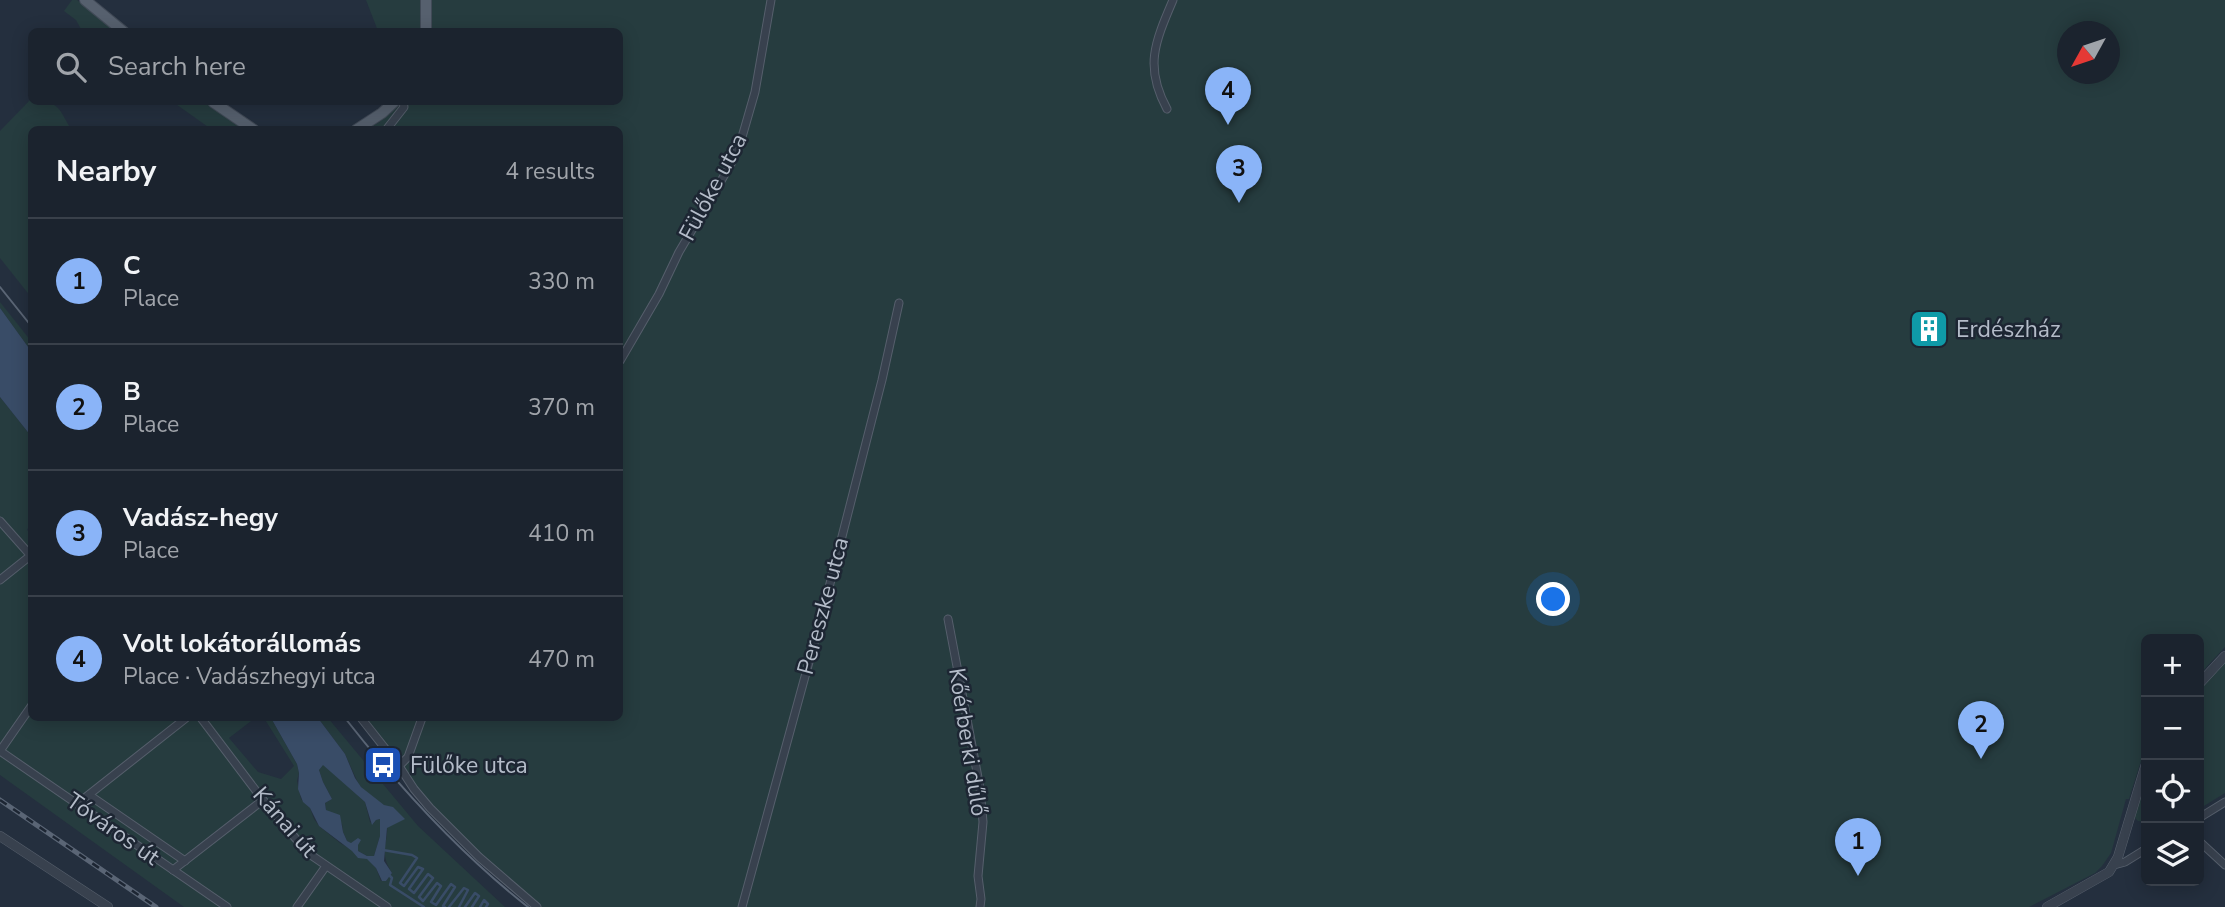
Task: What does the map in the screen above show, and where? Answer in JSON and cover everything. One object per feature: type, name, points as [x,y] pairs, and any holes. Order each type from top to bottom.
[{"type":"main road","points":[[85,0],[119,28]]},
{"type":"main road","points":[[426,0],[426,28]]},
{"type":"main road","points":[[217,105],[248,126]]},
{"type":"main road","points":[[362,126],[391,105]]},
{"type":"street","name":"Fülőke utca","points":[[623,356],[740,144],[755,92],[771,0]]},
{"type":"street","points":[[1167,109],[1159,94],[1153,70],[1157,45],[1173,0]]},
{"type":"street","points":[[389,126],[404,105]]},
{"type":"street","name":"Pereszke utca","points":[[742,907],[824,607],[899,303]]},
{"type":"street","points":[[0,521],[28,553]]},
{"type":"street","points":[[0,580],[28,558]]},
{"type":"street","name":"Kőérberki dűlő","points":[[948,619],[980,789],[983,822],[978,876],[980,907]]},
{"type":"street","points":[[2204,679],[2225,656]]},
{"type":"street","points":[[0,751],[28,711]]},
{"type":"street","points":[[77,804],[182,721]]},
{"type":"street","name":"Kánai út","points":[[203,721],[263,800],[308,853],[387,907]]},
{"type":"street","points":[[363,721],[414,789],[450,829],[537,907]]},
{"type":"street","points":[[399,766],[408,757],[421,721]]},
{"type":"street","name":"Tóváros út","points":[[0,751],[227,907]]},
{"type":"street","points":[[2047,907],[2109,872],[2114,865],[2141,780]]},
{"type":"street","points":[[89,795],[185,861]]},
{"type":"street","points":[[173,870],[263,800]]},
{"type":"street","points":[[2204,815],[2225,802]]},
{"type":"street","points":[[0,836],[108,907]]},
{"type":"street","points":[[2204,846],[2225,865]]},
{"type":"street","points":[[2114,865],[2141,852]]},
{"type":"street","points":[[297,907],[326,866]]},
{"type":"green space","points":[[72,0],[77,0],[113,28],[80,28],[76,20],[64,11]]},
{"type":"green space","points":[[366,0],[2225,0],[2225,647],[2204,670],[2204,634],[2141,634],[2141,761],[2129,799],[2126,799],[2111,853],[2095,873],[2029,907],[537,907],[450,829],[363,721],[623,721],[623,126],[372,126],[399,105],[623,105],[623,28],[377,28]]},
{"type":"green space","points":[[28,102],[28,105],[54,105],[69,126],[28,126],[28,293],[0,258],[0,131]]},
{"type":"green space","points":[[177,105],[210,105],[239,126],[207,126]]},
{"type":"green space","points":[[0,302],[28,337],[28,347],[0,308]]},
{"type":"green space","points":[[0,397],[28,432],[28,721],[251,721],[229,738],[258,772],[281,779],[294,766],[266,721],[273,721],[297,764],[301,799],[310,808],[314,819],[340,843],[367,858],[376,868],[381,881],[386,881],[392,873],[385,853],[387,819],[384,805],[359,785],[345,754],[320,721],[330,721],[418,826],[505,907],[184,907],[0,775]]},
{"type":"green space","points":[[2225,662],[2225,793],[2204,806],[2204,697],[2204,685]]},
{"type":"green space","points":[[323,764],[365,802],[370,822],[373,824],[380,819],[380,836],[374,856],[358,851],[356,841],[347,841],[342,824],[326,810],[325,803],[332,799],[319,770]]},
{"type":"green space","points":[[2141,794],[2141,821],[2135,818]]},
{"type":"water","points":[[0,308],[28,347],[28,432],[0,397]]},
{"type":"water","points":[[273,721],[320,721],[345,754],[361,787],[384,805],[393,807],[405,819],[387,828],[384,861],[392,873],[386,881],[382,881],[376,868],[367,859],[358,858],[319,826],[298,789],[297,764]],"holes":[[[323,765],[365,802],[372,825],[380,819],[380,836],[374,856],[367,856],[358,851],[361,840],[358,838],[351,843],[347,841],[340,815],[326,810],[325,803],[332,799],[319,770]]]},
{"type":"waterway","points":[[383,850],[417,858],[400,883],[404,886],[418,867],[423,869],[409,889],[414,893],[428,874],[433,878],[419,897],[423,901],[437,883],[441,886],[431,902],[436,905],[451,884],[455,887],[443,906],[445,907]]},
{"type":"waterway","points":[[389,875],[392,878],[390,885],[424,907]]},
{"type":"waterway","points":[[449,907],[464,888],[468,890],[459,907]]},
{"type":"waterway","points":[[465,907],[475,893],[479,896],[472,907]]},
{"type":"waterway","points":[[480,907],[484,900],[488,904],[486,907]]},
{"type":"tram line","points":[[0,287],[28,322]]},
{"type":"tram line","points":[[347,721],[430,818],[477,864],[528,907]]},
{"type":"railway","points":[[0,800],[156,907]]},
{"type":"place","name":"Volt lokátorállomás","points":[[1228,125]]},
{"type":"place","name":"Vadász-hegy","points":[[1239,203]]},
{"type":"place","name":"Erdészház","points":[[1929,329]]},
{"type":"place","name":"B","points":[[1981,759]]},
{"type":"place","name":"Fülőke utca","points":[[383,765]]},
{"type":"place","name":"C","points":[[1858,876]]}]
